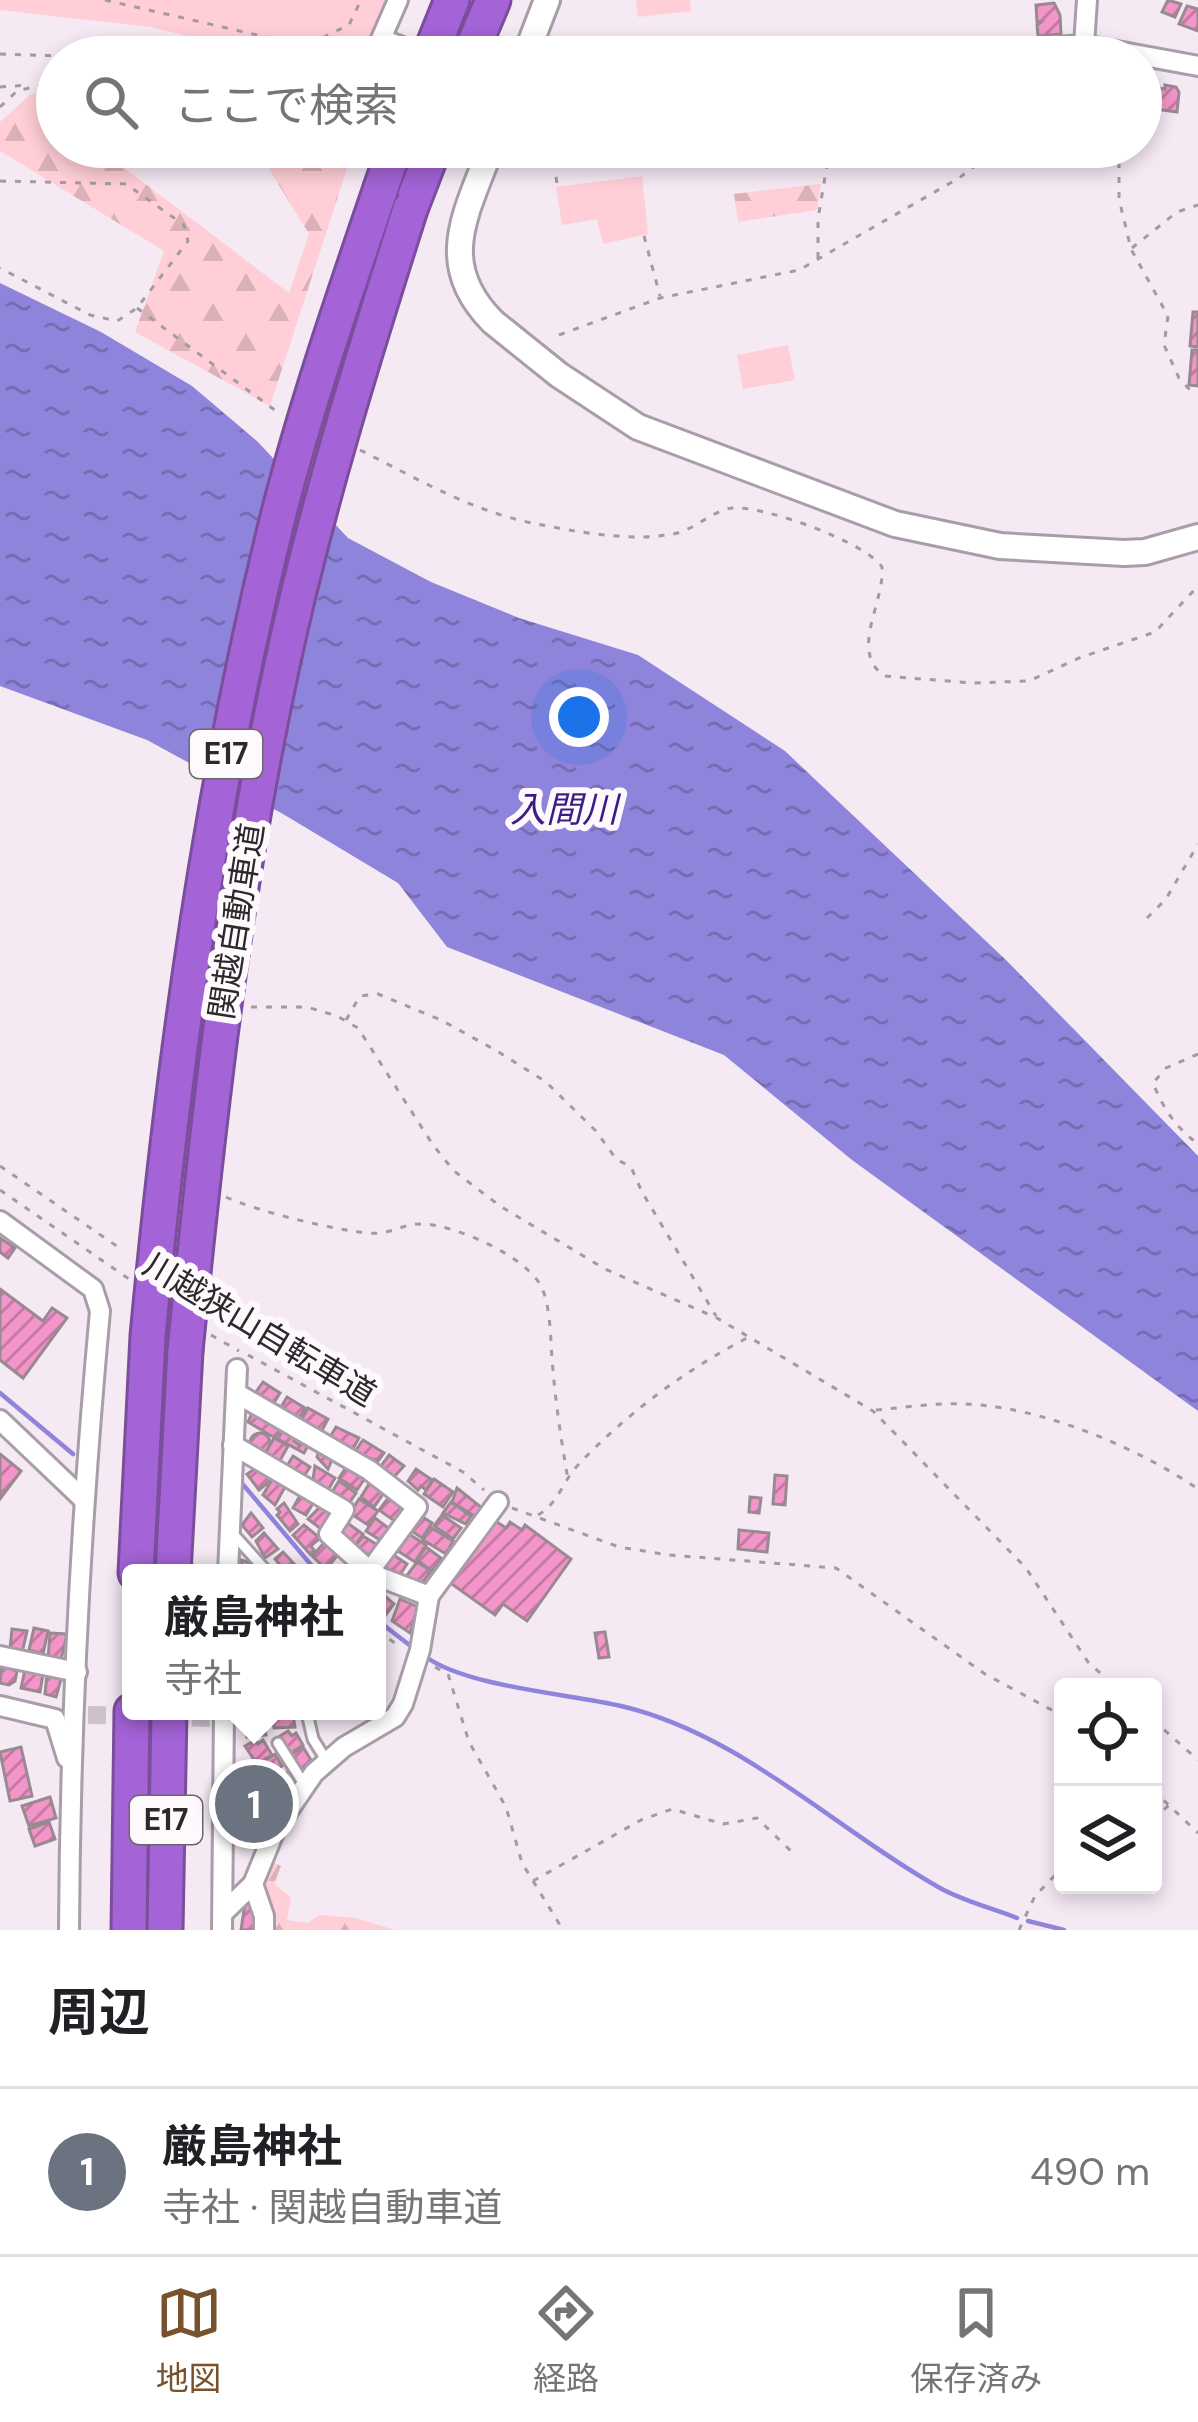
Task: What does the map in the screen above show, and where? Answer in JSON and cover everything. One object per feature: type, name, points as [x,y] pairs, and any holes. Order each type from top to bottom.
[{"type":"highway","points":[[426,36],[452,0]]},
{"type":"highway","points":[[478,36],[493,0]]},
{"type":"highway","name":"関越自動車道","points":[[136,1564],[148,1336],[175,1064],[231,730],[304,421],[388,168]]},
{"type":"highway","name":"関越自動車道","points":[[174,1564],[196,1342],[213,1073],[266,748],[313,533],[426,168]]},
{"type":"highway","name":"E17","points":[[129,1930],[133,1720]]},
{"type":"highway","name":"E17","points":[[165,1930],[169,1720]]},
{"type":"street","points":[[382,36],[398,0]]},
{"type":"street","points":[[532,36],[547,0]]},
{"type":"street","points":[[1085,36],[1087,0]]},
{"type":"street","points":[[1162,59],[1198,66]]},
{"type":"street","points":[[483,168],[458,239],[465,278],[482,311],[616,415],[755,473],[895,524],[958,541],[1124,553],[1198,537]]},
{"type":"street","points":[[0,1221],[93,1289],[100,1311],[83,1499],[77,1672],[81,1715],[70,1766],[69,1930]]},
{"type":"street","points":[[228,1564],[236,1369]]},
{"type":"street","points":[[236,1393],[369,1470],[417,1507],[379,1564]]},
{"type":"street","points":[[0,1420],[83,1499]]},
{"type":"street","points":[[233,1445],[344,1510],[328,1534],[363,1564]]},
{"type":"street","points":[[222,1921],[253,1884],[275,1830],[326,1760],[395,1717],[419,1655],[429,1596],[499,1502]]},
{"type":"street","points":[[386,1578],[429,1596]]},
{"type":"street","points":[[0,1656],[77,1672]]},
{"type":"street","points":[[0,1706],[55,1719],[70,1766]]},
{"type":"street","points":[[220,1720],[222,1921]]},
{"type":"street","points":[[253,1884],[264,1930]]},
{"type":"lane","points":[[230,1532],[260,1564]]},
{"type":"lane","points":[[309,1720],[326,1760]]},
{"type":"lane","points":[[278,1743],[305,1785]]},
{"type":"path","points":[[105,0],[262,36]]},
{"type":"path","points":[[328,36],[350,26],[361,0]]},
{"type":"path","points":[[0,54],[36,55]]},
{"type":"path","points":[[0,88],[34,84]]},
{"type":"path","points":[[0,107],[17,91],[34,84]]},
{"type":"path","points":[[555,168],[557,185]]},
{"type":"path","points":[[818,261],[818,219],[826,168]]},
{"type":"path","points":[[560,335],[660,298],[767,278],[818,261],[972,168]]},
{"type":"path","points":[[1119,168],[1119,199],[1131,249],[1168,316],[1164,345],[1179,378],[1190,390],[1198,391]]},
{"type":"path","points":[[0,181],[126,184],[184,225],[188,242],[137,308],[117,321],[90,315],[0,268]]},
{"type":"path","points":[[1131,249],[1177,212],[1198,205]]},
{"type":"path","points":[[644,236],[660,298]]},
{"type":"path","points":[[137,308],[273,411],[295,421]]},
{"type":"path","points":[[360,450],[476,509],[537,524],[622,535],[674,534],[735,508],[793,522],[861,547],[882,567],[883,587],[867,646],[874,668],[884,676],[973,683],[1029,681],[1155,632],[1198,586]]},
{"type":"path","points":[[1147,918],[1166,898],[1198,844]]},
{"type":"path","points":[[346,1021],[360,996],[378,994],[441,1020],[546,1082],[596,1131],[616,1159],[632,1167],[717,1318]]},
{"type":"path","points":[[248,1007],[308,1007],[346,1021],[365,1036],[454,1171],[500,1207],[647,1291],[717,1318],[873,1411],[1026,1568],[1088,1663],[1105,1678]]},
{"type":"path","points":[[1198,1054],[1166,1068],[1153,1083],[1163,1108],[1198,1144]]},
{"type":"path","points":[[0,1166],[121,1249]]},
{"type":"path","name":"川越狭山自転車道","points":[[0,1190],[134,1282]]},
{"type":"path","points":[[220,1195],[364,1233],[388,1234],[424,1224],[456,1230],[528,1269],[540,1283],[547,1304],[568,1480]]},
{"type":"path","points":[[537,1516],[548,1509],[581,1461],[646,1406],[688,1372],[747,1339]]},
{"type":"path","name":"川越狭山自転車道","points":[[196,1342],[463,1472],[499,1502],[537,1516]]},
{"type":"path","points":[[873,1411],[929,1405],[1006,1408],[1091,1435],[1168,1468],[1198,1490]]},
{"type":"path","points":[[537,1516],[642,1551],[836,1568],[985,1674],[1054,1711]]},
{"type":"path","points":[[386,1635],[448,1674],[469,1742],[497,1787],[531,1882],[562,1930]]},
{"type":"path","points":[[1162,1728],[1198,1760]]},
{"type":"path","points":[[1162,1798],[1198,1833]]},
{"type":"path","points":[[1162,1812],[1169,1805]]},
{"type":"path","points":[[531,1882],[641,1820],[672,1809],[724,1824],[757,1818],[794,1854]]},
{"type":"path","points":[[1018,1930],[1036,1896],[1054,1877]]},
{"type":"green space","points":[[0,0],[391,0],[376,36],[187,36],[150,27],[0,10]]},
{"type":"green space","points":[[636,0],[690,0],[691,11],[638,17]]},
{"type":"green space","points":[[36,94],[36,168],[125,168],[289,293],[309,234],[268,168],[347,168],[270,406],[135,332],[164,251],[0,151],[0,122]]},
{"type":"green space","points":[[642,176],[648,234],[603,244],[597,219],[562,225],[556,187]]},
{"type":"green space","points":[[821,184],[817,210],[738,222],[734,194]]},
{"type":"green space","points":[[788,345],[795,380],[743,389],[737,355]]},
{"type":"green space","points":[[266,1858],[281,1866],[274,1884],[291,1897],[287,1920],[308,1923],[319,1915],[355,1918],[395,1930],[268,1930],[259,1876]]},
{"type":"water","name":"入間川","points":[[0,283],[101,332],[192,386],[257,441],[348,538],[431,582],[519,618],[638,655],[785,751],[1007,961],[1198,1156],[1198,1411],[852,1160],[724,1055],[447,947],[398,883],[283,814],[147,740],[0,686]]},
{"type":"building","points":[[1168,0],[1181,4],[1175,17],[1162,12]]},
{"type":"building","points":[[1054,3],[1061,34],[1038,36],[1041,22],[1037,22],[1036,5]]},
{"type":"building","points":[[1187,6],[1198,9],[1198,31],[1179,24]]},
{"type":"building","points":[[1165,85],[1176,87],[1179,92],[1177,112],[1162,110]]},
{"type":"building","points":[[1193,312],[1198,312],[1198,347],[1190,346]]},
{"type":"building","points":[[1192,350],[1198,350],[1198,386],[1189,385]]},
{"type":"building","points":[[0,1238],[15,1248],[8,1258],[0,1252]]},
{"type":"building","points":[[0,1289],[43,1321],[52,1308],[67,1318],[23,1378],[0,1360]]},
{"type":"building","points":[[263,1382],[280,1393],[272,1406],[254,1395]]},
{"type":"building","points":[[287,1397],[305,1408],[298,1420],[280,1409]]},
{"type":"building","points":[[308,1408],[328,1419],[320,1434],[300,1422]]},
{"type":"building","points":[[254,1409],[281,1428],[275,1438],[248,1422]]},
{"type":"building","points":[[284,1427],[298,1434],[294,1441],[300,1445],[304,1438],[310,1442],[304,1453],[278,1439]]},
{"type":"building","points":[[336,1427],[359,1438],[351,1452],[329,1439]]},
{"type":"building","points":[[260,1433],[270,1443],[260,1453],[250,1443]]},
{"type":"building","points":[[274,1438],[288,1446],[278,1464],[264,1456]]},
{"type":"building","points":[[363,1440],[384,1453],[378,1461],[354,1453]]},
{"type":"building","points":[[320,1447],[334,1455],[328,1469],[317,1457]]},
{"type":"building","points":[[0,1454],[21,1471],[0,1499]]},
{"type":"building","points":[[389,1455],[404,1466],[392,1479],[378,1470]]},
{"type":"building","points":[[293,1456],[310,1467],[304,1476],[287,1466]]},
{"type":"building","points":[[259,1466],[270,1481],[259,1490],[247,1474]]},
{"type":"building","points":[[315,1466],[335,1478],[328,1490],[313,1479]]},
{"type":"building","points":[[347,1466],[365,1478],[357,1490],[339,1478]]},
{"type":"building","points":[[416,1469],[432,1480],[426,1490],[408,1481]]},
{"type":"building","points":[[775,1475],[787,1476],[785,1505],[773,1504]]},
{"type":"building","points":[[273,1478],[285,1487],[275,1505],[263,1495]]},
{"type":"building","points":[[434,1479],[453,1492],[443,1507],[424,1494]]},
{"type":"building","points":[[339,1481],[356,1493],[347,1506],[330,1495]]},
{"type":"building","points":[[371,1481],[385,1491],[374,1507],[361,1497]]},
{"type":"building","points":[[457,1488],[482,1508],[476,1517],[452,1502]]},
{"type":"building","points":[[302,1492],[315,1500],[306,1515],[293,1508]]},
{"type":"building","points":[[389,1497],[405,1509],[396,1522],[379,1510]]},
{"type":"building","points":[[750,1497],[761,1498],[759,1513],[749,1512]]},
{"type":"building","points":[[359,1499],[378,1511],[368,1525],[350,1513]]},
{"type":"building","points":[[451,1502],[471,1516],[466,1524],[443,1513]]},
{"type":"building","points":[[284,1503],[298,1524],[290,1531],[277,1515]]},
{"type":"building","points":[[322,1505],[333,1517],[321,1529],[308,1519]]},
{"type":"building","points":[[251,1513],[263,1528],[252,1537],[242,1525]]},
{"type":"building","points":[[418,1514],[432,1523],[422,1538],[407,1528]]},
{"type":"building","points":[[442,1515],[461,1528],[453,1539],[434,1526]]},
{"type":"building","points":[[375,1518],[391,1530],[383,1542],[366,1531]]},
{"type":"building","points":[[494,1520],[506,1528],[510,1522],[522,1530],[525,1525],[571,1559],[527,1621],[503,1604],[495,1615],[449,1582]]},
{"type":"building","points":[[346,1522],[363,1534],[354,1547],[337,1535]]},
{"type":"building","points":[[304,1525],[320,1538],[310,1554],[293,1535]]},
{"type":"building","points":[[430,1527],[453,1541],[446,1554],[423,1540]]},
{"type":"building","points":[[739,1530],[769,1533],[767,1552],[738,1549]]},
{"type":"building","points":[[264,1533],[278,1549],[265,1558],[256,1541]]},
{"type":"building","points":[[409,1534],[426,1545],[415,1562],[398,1551]]},
{"type":"building","points":[[363,1536],[379,1546],[370,1559],[353,1550]]},
{"type":"building","points":[[324,1543],[338,1555],[330,1564],[321,1564],[312,1556]]},
{"type":"building","points":[[426,1547],[441,1558],[432,1571],[417,1560]]},
{"type":"building","points":[[283,1552],[294,1564],[279,1564],[275,1559]]},
{"type":"building","points":[[392,1554],[407,1564],[399,1576],[386,1570]]},
{"type":"building","points":[[417,1562],[431,1571],[420,1586],[405,1578]]},
{"type":"building","points":[[400,1599],[418,1607],[410,1633],[392,1621]]},
{"type":"building","points":[[34,1628],[48,1631],[43,1654],[29,1650]]},
{"type":"building","points":[[12,1629],[27,1631],[22,1653],[10,1649]]},
{"type":"building","points":[[605,1632],[609,1657],[599,1658],[595,1633]]},
{"type":"building","points":[[50,1633],[67,1634],[61,1660],[48,1659]]},
{"type":"building","points":[[2,1661],[14,1664],[17,1671],[9,1685],[0,1683]]},
{"type":"building","points":[[25,1670],[43,1674],[40,1692],[21,1688]]},
{"type":"building","points":[[47,1673],[62,1676],[56,1697],[45,1694]]},
{"type":"building","points":[[272,1720],[294,1720],[295,1727],[274,1728]]},
{"type":"building","points":[[263,1721],[266,1735],[247,1737],[245,1724]]},
{"type":"building","points":[[288,1731],[292,1736],[296,1733],[303,1745],[291,1753],[280,1736]]},
{"type":"building","points":[[256,1740],[258,1744],[263,1740],[272,1755],[257,1764],[245,1746]]},
{"type":"building","points":[[21,1747],[32,1796],[10,1801],[0,1752]]},
{"type":"building","points":[[303,1747],[314,1765],[304,1772],[292,1754]]},
{"type":"building","points":[[275,1754],[282,1766],[266,1777],[258,1765]]},
{"type":"building","points":[[286,1773],[294,1787],[284,1800],[270,1783]]},
{"type":"building","points":[[50,1797],[56,1818],[29,1826],[22,1806]]},
{"type":"building","points":[[49,1822],[55,1839],[35,1846],[29,1829]]},
{"type":"building","points":[[245,1903],[258,1904],[261,1930],[241,1930]]},
{"type":"waterway","points":[[0,1393],[73,1454]]},
{"type":"waterway","points":[[240,1481],[310,1564]]},
{"type":"waterway","points":[[386,1627],[412,1647]]},
{"type":"waterway","points":[[426,1657],[493,1683],[621,1706],[665,1719],[747,1760],[940,1888],[1017,1918]]},
{"type":"waterway","points":[[1028,1921],[1064,1930]]},
{"type":"tunnel","points":[[88,1715],[122,1716]]},
{"type":"place","name":"厳島神社","points":[[254,1804]]}]
